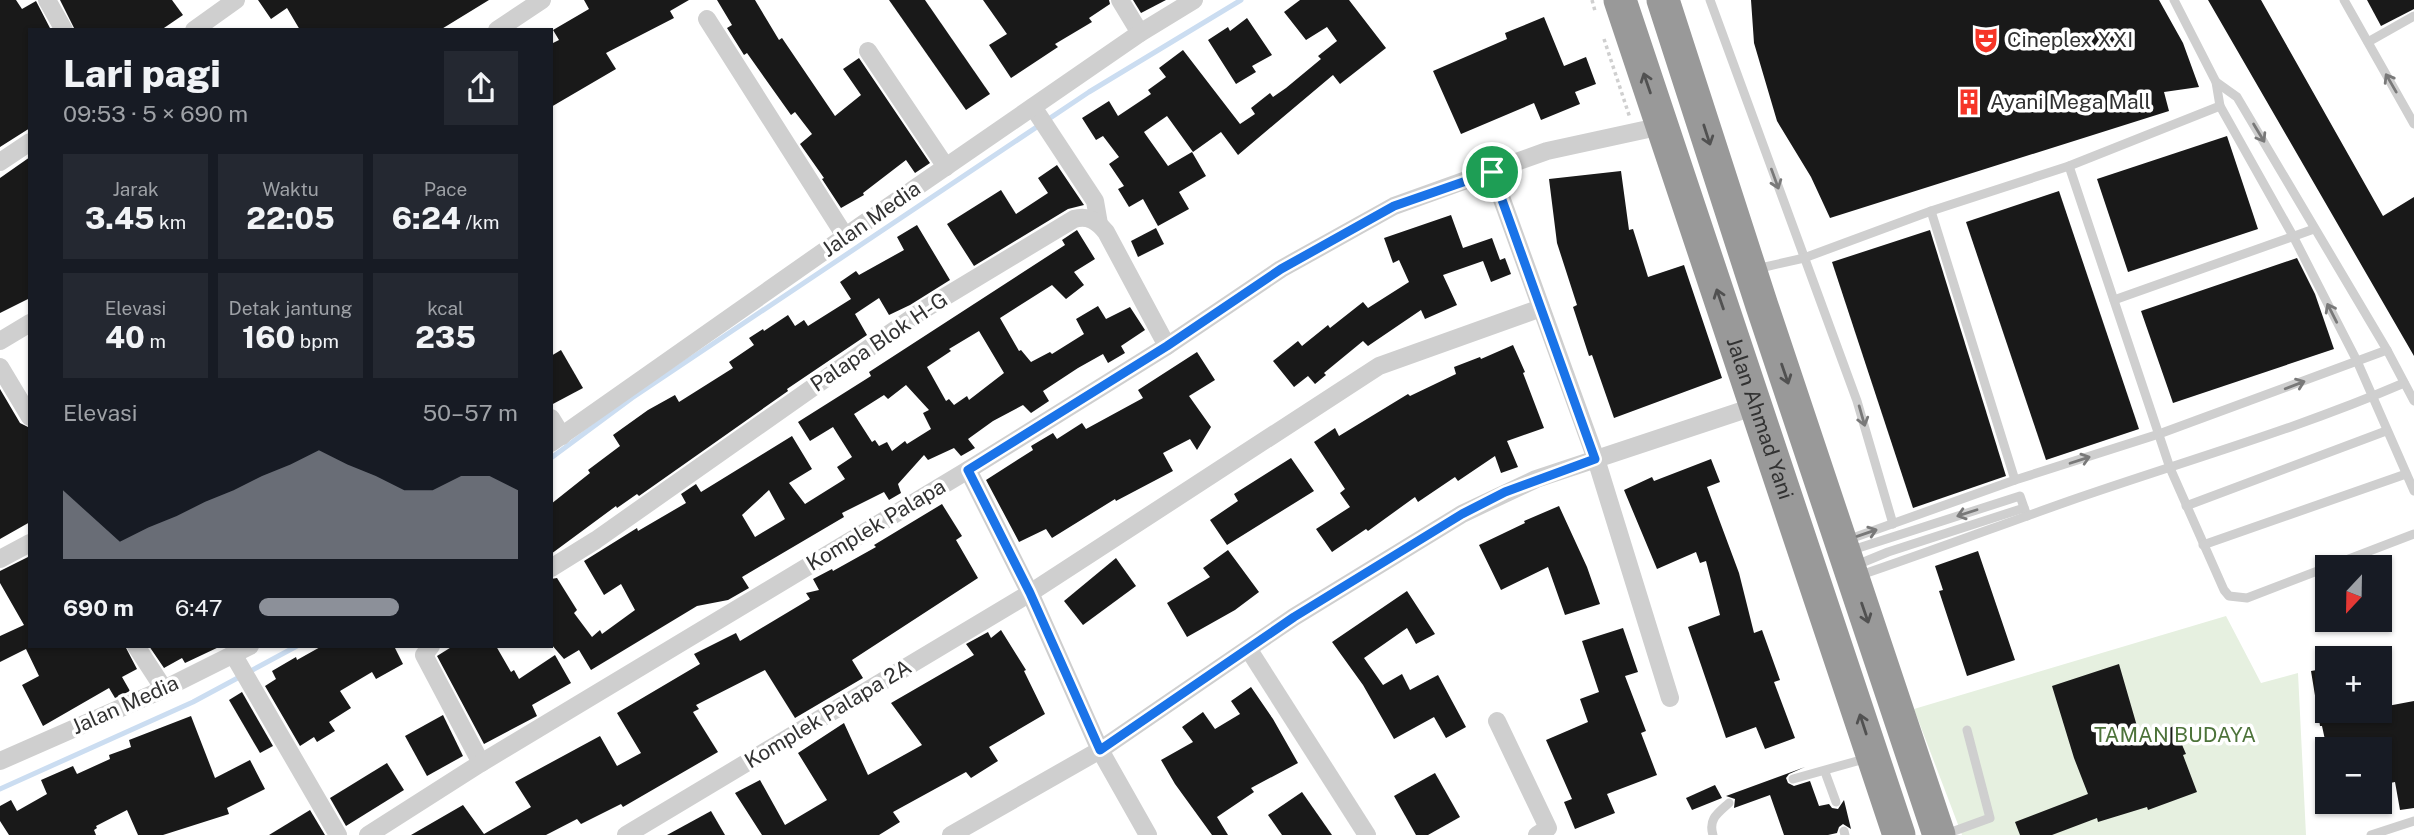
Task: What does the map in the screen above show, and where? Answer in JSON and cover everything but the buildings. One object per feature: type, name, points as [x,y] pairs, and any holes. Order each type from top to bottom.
[{"type":"highway","name":"Jalan Ahmad Yani","points":[[1620,0],[1899,835]]},
{"type":"highway","name":"Jalan Ahmad Yani","points":[[1663,0],[1847,560],[1942,835]]},
{"type":"street","points":[[47,0],[63,28]]},
{"type":"street","points":[[196,28],[212,7],[236,0]]},
{"type":"street","points":[[500,28],[542,0]]},
{"type":"street","points":[[1120,0],[1140,33]]},
{"type":"street","name":"Jalan Media","points":[[556,439],[1032,107],[1140,33],[1194,0]]},
{"type":"street","points":[[708,19],[845,236]]},
{"type":"street","points":[[868,51],[946,167]]},
{"type":"street","points":[[1032,107],[1095,201],[1099,225],[1106,232],[1167,346]]},
{"type":"street","name":"Komplek Palapa","points":[[368,835],[481,763],[968,470],[1167,346],[1281,269],[1394,206],[1547,150],[1662,126]]},
{"type":"street","points":[[1,160],[28,143]]},
{"type":"street","points":[[1492,172],[1595,459],[1670,698]]},
{"type":"street","name":"Palapa Blok H-G","points":[[553,567],[607,532],[923,310],[1073,219],[1086,217],[1099,225]]},
{"type":"street","name":"Komplek Palapa 2A","points":[[626,835],[1030,593],[1379,366],[1541,309]]},
{"type":"street","points":[[0,341],[28,324]]},
{"type":"street","points":[[0,367],[28,414]]},
{"type":"street","points":[[951,835],[1100,750],[1335,591],[1462,514],[1525,483],[1756,405]]},
{"type":"street","points":[[968,470],[1030,593],[1100,750],[1148,835]]},
{"type":"street","points":[[0,559],[28,544]]},
{"type":"street","points":[[137,648],[164,689]]},
{"type":"street","name":"Jalan Media","points":[[0,761],[164,689],[247,648]]},
{"type":"street","points":[[428,649],[481,763]]},
{"type":"street","points":[[1249,650],[1367,835]]},
{"type":"street","points":[[234,656],[338,835]]},
{"type":"street","points":[[1497,721],[1545,833]]},
{"type":"lane","points":[[1710,0],[1857,401],[1893,524]]},
{"type":"lane","points":[[2174,0],[2216,82],[2220,106],[2293,236],[2357,361],[2414,491]]},
{"type":"lane","points":[[2344,0],[2414,124]]},
{"type":"lane","points":[[2368,43],[2414,16]]},
{"type":"lane","points":[[2216,82],[2237,97],[2387,350],[2414,401]]},
{"type":"lane","points":[[1751,270],[1804,258],[1931,211],[2068,166],[2220,106]]},
{"type":"lane","points":[[2068,166],[2170,468],[2203,545],[2229,596],[2247,598],[2414,534]]},
{"type":"lane","points":[[1931,211],[2015,480]]},
{"type":"lane","points":[[2114,300],[2314,229]]},
{"type":"lane","points":[[1847,560],[1893,524],[2015,480],[2159,435],[2387,350]]},
{"type":"lane","points":[[1847,560],[1888,552],[2170,468],[2404,383]]},
{"type":"lane","points":[[2186,506],[2386,431]]},
{"type":"lane","points":[[2203,545],[2406,474]]},
{"type":"lane","points":[[1847,560],[2020,496],[2026,512]]},
{"type":"lane","points":[[1942,835],[1990,818],[1967,730]]},
{"type":"lane","points":[[1794,779],[1873,756]]},
{"type":"lane","points":[[1825,772],[1836,802]]},
{"type":"lane","points":[[1713,835],[1713,818],[1729,803]]},
{"type":"lane","points":[[2371,835],[2414,821]]},
{"type":"green space","name":"TAMAN BUDAYA","points":[[2226,616],[2261,683],[2298,673],[2306,835],[1962,835],[1914,709]]},
{"type":"waterway","points":[[553,457],[632,398],[1089,92],[1241,0]]},
{"type":"waterway","points":[[0,789],[193,702],[293,648]]},
{"type":"place","name":"Cineplex XXI","points":[[1986,40]]},
{"type":"place","name":"Ayani Mega Mall","points":[[1969,102]]},
{"type":"route","points":[[1492,172],[1595,459],[1536,479],[1462,514],[1294,617],[1100,750],[1030,593],[968,470],[1167,346],[1281,269],[1394,206],[1492,172]]}]
